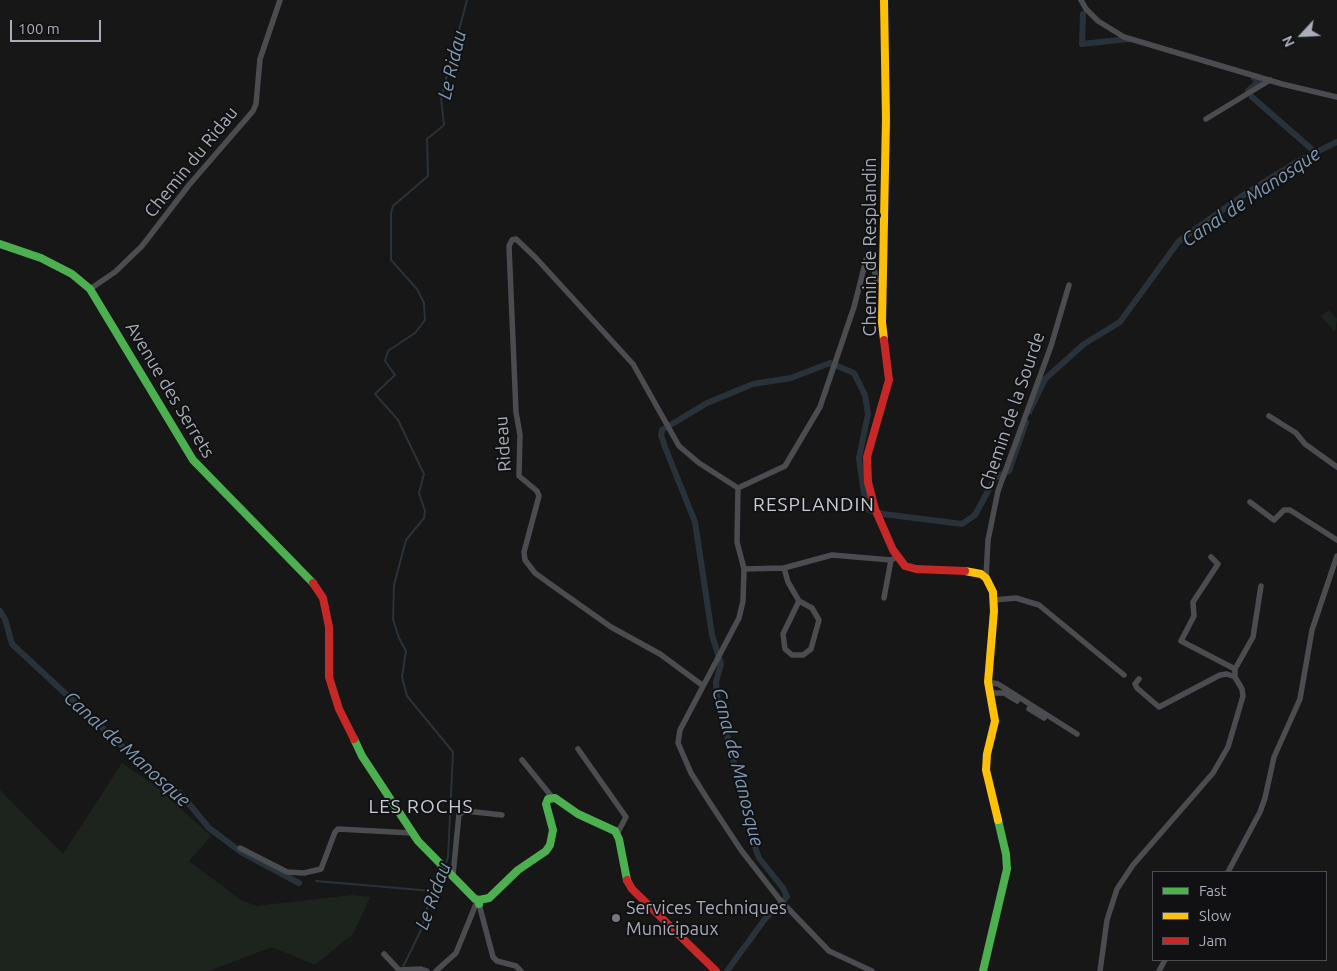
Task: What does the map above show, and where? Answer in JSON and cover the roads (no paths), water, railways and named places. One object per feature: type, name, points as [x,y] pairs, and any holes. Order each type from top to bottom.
[{"type":"street","name":"Chemin du Ridau","points":[[90,288],[115,272],[142,246],[189,185],[253,111],[256,104],[260,59],[280,0]]},
{"type":"street","name":"Chemin de Resplandin","points":[[884,0],[882,322],[889,380],[867,458],[868,482],[876,513],[894,558]]},
{"type":"street","points":[[1081,0],[1089,13],[1121,35],[1270,80],[1337,97]]},
{"type":"street","points":[[1206,119],[1270,80]]},
{"type":"street","name":"Rideau","points":[[702,685],[660,654],[583,608],[535,574],[524,560],[524,552],[539,496],[537,491],[519,476],[520,435],[516,412],[510,242],[514,239],[520,242],[570,294],[637,369],[678,444],[688,454],[738,488]]},
{"type":"street","name":"Avenue des Serrets","points":[[0,244],[41,258],[72,274],[90,288],[193,460],[313,583],[323,598],[329,627],[329,677],[339,709],[362,756],[412,833],[477,902]]},
{"type":"street","points":[[872,971],[829,951],[786,908],[727,830],[681,753],[678,735],[702,685],[722,654],[739,618],[743,601],[744,569],[737,542],[738,488],[779,470],[788,463],[820,407],[854,307],[867,256],[872,258],[876,279],[883,282]]},
{"type":"street","name":"Chemin de la Sourde","points":[[986,578],[990,529],[1002,478],[1051,346],[1069,285]]},
{"type":"street","points":[[1269,416],[1296,433],[1305,444],[1337,467]]},
{"type":"street","points":[[1250,502],[1274,520],[1284,510],[1290,510],[1337,540]]},
{"type":"street","points":[[744,569],[784,568],[832,555],[894,558],[905,566],[914,569],[973,571],[986,578],[992,588],[994,600],[988,682],[995,721],[986,754],[986,770],[1006,854],[1006,869],[987,949],[984,971]]},
{"type":"street","points":[[1229,871],[1260,812],[1274,757],[1300,699],[1312,630],[1337,556]]},
{"type":"street","points":[[1211,557],[1218,564],[1193,602],[1194,616],[1181,641],[1235,669]]},
{"type":"street","points":[[884,598],[894,558]]},
{"type":"street","points":[[784,568],[788,582],[799,601],[815,611],[819,624],[808,652],[800,656],[792,656],[785,650],[783,634],[799,601]]},
{"type":"street","points":[[1100,971],[1107,920],[1117,889],[1133,866],[1213,773],[1223,758],[1243,696],[1242,689],[1235,677],[1235,669],[1253,637],[1261,586]]},
{"type":"street","points":[[994,600],[1016,598],[1039,605],[1124,676]]},
{"type":"street","points":[[1139,679],[1135,686],[1159,707],[1220,676],[1227,674],[1235,677]]},
{"type":"street","points":[[988,682],[998,684],[1077,734]]},
{"type":"street","points":[[991,693],[1004,693],[1044,718]]},
{"type":"street","points":[[578,749],[626,817],[617,834],[624,870],[632,889],[716,971]]},
{"type":"street","points":[[522,760],[552,797],[578,814],[604,825],[617,834]]},
{"type":"street","points":[[436,971],[456,953],[477,902],[489,898],[518,870],[546,851],[550,845],[553,830],[546,804],[552,797]]},
{"type":"street","points":[[448,870],[459,814],[466,811],[502,816]]},
{"type":"street","points":[[240,848],[288,872],[304,873],[321,869],[335,832],[338,829],[412,833]]},
{"type":"street","points":[[477,902],[493,957],[497,961],[516,966],[522,971]]},
{"type":"street","points":[[384,954],[402,970],[418,969],[427,971]]},
{"type":"waterway","name":"Le Ridau","points":[[445,866],[448,857],[453,752],[407,696],[402,677],[406,651],[399,638],[393,619],[394,585],[406,540],[424,518],[425,511],[419,493],[424,474],[398,420],[375,394],[395,375],[385,361],[388,351],[415,333],[425,320],[424,303],[417,289],[391,260],[391,213],[393,206],[428,176],[427,139],[444,125],[441,98],[467,0]]},
{"type":"waterway","points":[[1083,14],[1082,44],[1128,39]]},
{"type":"waterway","points":[[1248,91],[1260,80],[1254,78]]},
{"type":"waterway","points":[[1252,97],[1315,152]]},
{"type":"waterway","name":"Canal de Manosque","points":[[1029,412],[1045,379],[1084,344],[1120,322],[1179,241],[1245,194],[1300,160],[1337,142]]},
{"type":"waterway","name":"Canal de Manosque","points":[[727,971],[765,919],[787,897],[783,888],[759,858],[756,850],[717,696],[716,682],[721,664],[712,635],[695,522],[665,447],[661,435],[662,430],[707,403],[753,384],[791,378],[830,363],[854,373],[865,395],[868,414],[859,458],[864,494],[869,510],[883,514],[962,524],[975,515],[995,478],[1009,471],[1026,422]]},
{"type":"waterway","name":"Canal de Manosque","points":[[0,611],[5,619],[12,644],[152,774],[180,793],[209,828],[241,852],[299,883]]},
{"type":"waterway","name":"Le Ridau","points":[[402,969],[421,930],[432,891],[443,870]]},
{"type":"waterway","points":[[316,881],[432,891]]},
{"type":"place","name":"Services Techniques Municipaux","points":[[616,918]]},
{"type":"district","name":"RESPLANDIN","points":[[814,505]]},
{"type":"district","name":"LES ROCHS","points":[[421,807]]}]
